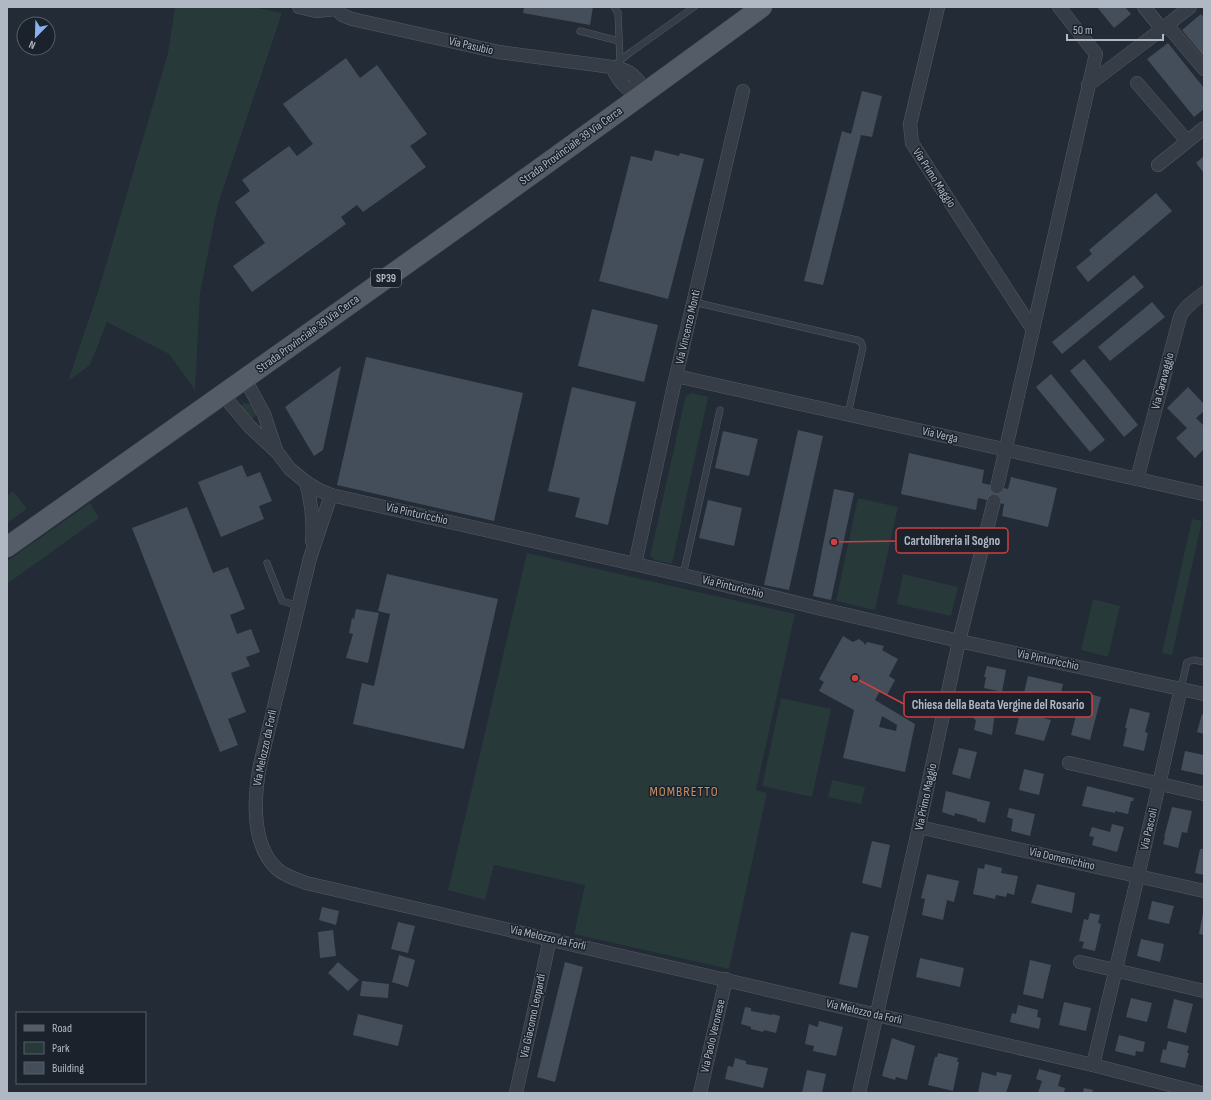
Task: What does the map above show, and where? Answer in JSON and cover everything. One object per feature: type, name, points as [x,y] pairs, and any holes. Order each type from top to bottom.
[{"type":"main road","name":"Strada Provinciale 39 Via Cerca","points":[[7,547],[245,379],[642,95],[762,7]]},
{"type":"street","points":[[299,7],[316,11],[336,8]]},
{"type":"street","name":"Via Primo Maggio","points":[[938,7],[910,124],[912,143],[1032,330]]},
{"type":"street","points":[[997,487],[1096,54],[1059,7]]},
{"type":"street","points":[[1144,7],[1204,69]]},
{"type":"street","points":[[1088,85],[1190,7]]},
{"type":"street","name":"Via Pasubio","points":[[336,8],[342,15],[352,19],[499,52],[616,64]]},
{"type":"street","points":[[616,64],[618,79],[630,92],[642,95]]},
{"type":"street","points":[[1137,83],[1188,142]]},
{"type":"street","name":"Via Vincenzo Monti","points":[[635,564],[676,376],[743,91]]},
{"type":"street","points":[[1158,165],[1204,128]]},
{"type":"street","name":"Via Caravaggio","points":[[1137,479],[1180,317],[1182,312],[1204,293]]},
{"type":"street","name":"Via Verga","points":[[676,376],[1204,494]]},
{"type":"street","points":[[245,379],[264,414],[277,452]]},
{"type":"street","points":[[223,394],[236,412],[277,452]]},
{"type":"street","name":"Via Pinturicchio","points":[[277,452],[290,469],[306,482],[331,495],[683,575],[959,641],[1204,694]]},
{"type":"street","points":[[306,482],[311,503],[313,532],[310,558]]},
{"type":"street","name":"Via Melozzo da Forlì","points":[[331,495],[310,558],[257,782],[255,807],[258,831],[265,852],[276,868],[288,876],[306,883],[1093,1065],[1201,1093]]},
{"type":"street","name":"Via Primo Maggio","points":[[859,1093],[959,641],[994,502]]},
{"type":"street","name":"Via Pascoli","points":[[1093,1065],[1181,688]]},
{"type":"street","points":[[1069,763],[1204,794]]},
{"type":"street","name":"Via Domenichino","points":[[919,827],[1204,891]]},
{"type":"street","name":"Via Giacomo Leopardi","points":[[516,1093],[550,939]]},
{"type":"street","points":[[1080,962],[1204,991]]},
{"type":"street","name":"Via Paolo Veronese","points":[[700,1093],[726,979]]},
{"type":"lane","points":[[614,7],[618,13],[619,41],[616,64]]},
{"type":"lane","points":[[616,64],[694,7]]},
{"type":"lane","points":[[580,31],[619,41]]},
{"type":"lane","points":[[694,302],[861,342],[863,347],[848,414]]},
{"type":"lane","points":[[683,575],[720,410]]},
{"type":"lane","points":[[267,563],[282,602],[298,606]]},
{"type":"lane","points":[[1181,688],[1188,662],[1194,660],[1204,662]]},
{"type":"green space","points":[[175,7],[254,7],[282,13],[218,204],[200,293],[195,390],[169,354],[107,322],[90,365],[68,381],[98,292],[168,53]]},
{"type":"green space","points":[[692,393],[708,397],[672,564],[655,560],[650,555],[685,399],[686,396]]},
{"type":"green space","points":[[243,403],[251,404],[257,414],[254,418],[251,419],[241,407]]},
{"type":"green space","points":[[13,491],[27,509],[7,523],[7,496]]},
{"type":"green space","points":[[858,498],[898,507],[875,610],[836,601]]},
{"type":"green space","points":[[90,503],[99,518],[7,584],[7,561]]},
{"type":"green space","points":[[1192,519],[1202,521],[1172,655],[1162,653]]},
{"type":"green space","points":[[527,553],[795,614],[756,790],[767,793],[729,969],[574,934],[585,885],[494,865],[485,900],[448,890]]},
{"type":"green space","points":[[903,574],[958,587],[951,616],[897,604]]},
{"type":"green space","points":[[1093,599],[1120,606],[1108,657],[1081,650]]},
{"type":"green space","points":[[781,698],[831,709],[812,797],[762,786]]},
{"type":"green space","points":[[832,780],[865,787],[861,804],[828,797]]},
{"type":"building","points":[[524,7],[593,7],[590,25],[523,13]]},
{"type":"building","points":[[1097,7],[1125,7],[1131,14],[1114,28]]},
{"type":"building","points":[[1201,14],[1204,18],[1204,57],[1182,30]]},
{"type":"building","points":[[1168,43],[1204,88],[1204,109],[1194,117],[1147,59]]},
{"type":"building","points":[[346,58],[360,78],[377,65],[427,134],[410,146],[426,167],[363,212],[357,205],[341,217],[346,224],[252,292],[233,266],[265,243],[235,202],[250,191],[242,180],[289,146],[297,156],[313,144],[283,104]]},
{"type":"building","points":[[862,91],[882,96],[872,137],[861,135],[823,285],[804,281],[842,131],[851,134]]},
{"type":"building","points":[[655,150],[679,156],[680,153],[704,159],[668,299],[599,281],[631,156],[652,161]]},
{"type":"building","points":[[1204,156],[1204,173],[1196,163]]},
{"type":"building","points":[[1156,193],[1172,211],[1088,282],[1076,267],[1092,254],[1089,250]]},
{"type":"building","points":[[1134,275],[1144,287],[1062,354],[1052,342]]},
{"type":"building","points":[[1152,302],[1165,317],[1110,361],[1098,347]]},
{"type":"building","points":[[592,309],[658,325],[644,382],[578,366]]},
{"type":"building","points":[[366,357],[523,393],[494,521],[337,485]]},
{"type":"building","points":[[1084,359],[1138,425],[1124,437],[1070,371]]},
{"type":"building","points":[[341,366],[323,450],[314,456],[285,407]]},
{"type":"building","points":[[1051,374],[1105,440],[1090,452],[1036,387]]},
{"type":"building","points":[[572,387],[636,402],[608,525],[575,517],[580,498],[548,491]]},
{"type":"building","points":[[1188,387],[1204,404],[1204,411],[1196,418],[1204,426],[1204,449],[1195,458],[1176,438],[1187,428],[1167,408]]},
{"type":"building","points":[[798,430],[823,436],[789,590],[764,585]]},
{"type":"building","points":[[723,431],[758,439],[749,476],[715,468]]},
{"type":"building","points":[[909,453],[984,470],[982,483],[1008,489],[1011,477],[1057,488],[1048,527],[1002,516],[1004,504],[978,498],[976,510],[901,494]]},
{"type":"building","points":[[242,465],[247,477],[260,472],[272,501],[259,506],[264,519],[221,537],[198,482]]},
{"type":"building","points":[[834,489],[854,493],[831,600],[813,596]]},
{"type":"building","points":[[708,500],[742,508],[734,546],[699,538]]},
{"type":"building","points":[[187,507],[213,573],[228,567],[245,609],[230,615],[237,634],[251,629],[260,652],[246,657],[250,666],[231,673],[246,712],[228,719],[238,745],[220,752],[132,528]]},
{"type":"building","points":[[387,574],[498,599],[464,749],[353,724],[362,683],[374,686],[390,614],[378,611]]},
{"type":"building","points":[[356,609],[379,613],[368,663],[346,658],[353,634],[349,633],[352,618],[354,619]]},
{"type":"building","points":[[843,636],[853,642],[859,639],[865,645],[867,642],[884,646],[882,650],[898,659],[889,676],[895,680],[887,695],[880,691],[875,700],[915,724],[905,772],[843,758],[854,710],[819,691],[824,682],[819,679]],"holes":[[[882,716],[897,725],[896,731],[879,727]]]},
{"type":"building","points":[[987,666],[1006,670],[1002,692],[984,688],[986,677],[984,677]]},
{"type":"building","points":[[1028,676],[1063,684],[1059,701],[1024,693]]},
{"type":"building","points":[[1082,692],[1101,697],[1090,740],[1071,735]]},
{"type":"building","points":[[977,708],[995,712],[992,735],[974,730],[976,720],[974,719]]},
{"type":"building","points":[[1130,708],[1150,713],[1145,732],[1148,733],[1144,751],[1123,746],[1127,728],[1125,728]]},
{"type":"building","points":[[1020,712],[1051,720],[1044,741],[1015,734]]},
{"type":"building","points":[[1202,714],[1204,715],[1204,734],[1197,732]]},
{"type":"building","points":[[959,748],[977,752],[970,779],[952,774]]},
{"type":"building","points":[[1185,751],[1204,755],[1204,775],[1181,770]]},
{"type":"building","points":[[1024,769],[1044,774],[1039,795],[1019,790]]},
{"type":"building","points":[[1087,786],[1134,798],[1133,801],[1131,801],[1128,814],[1115,811],[1115,813],[1082,806]]},
{"type":"building","points":[[946,791],[990,802],[985,823],[977,821],[977,819],[955,813],[954,816],[942,812]]},
{"type":"building","points":[[1172,807],[1192,811],[1187,833],[1182,832],[1178,848],[1163,844]]},
{"type":"building","points":[[1009,808],[1035,814],[1030,836],[1011,831],[1013,819],[1007,817]]},
{"type":"building","points":[[1112,824],[1124,827],[1117,852],[1092,845],[1094,837],[1089,836],[1092,827],[1110,832]]},
{"type":"building","points":[[872,841],[890,845],[881,888],[862,883]]},
{"type":"building","points":[[1200,849],[1204,849],[1204,875],[1195,873]]},
{"type":"building","points":[[985,864],[1002,868],[1001,873],[1018,876],[1014,895],[1007,893],[1006,897],[996,895],[995,899],[973,894],[978,868],[984,869]]},
{"type":"building","points":[[927,874],[959,881],[954,902],[947,900],[943,920],[922,915],[925,899],[921,898]]},
{"type":"building","points":[[1037,884],[1075,893],[1072,913],[1031,903]]},
{"type":"building","points":[[1152,901],[1174,906],[1169,924],[1148,919]]},
{"type":"building","points":[[322,907],[339,911],[336,925],[319,920]]},
{"type":"building","points":[[1090,913],[1100,915],[1098,923],[1101,924],[1095,951],[1082,948],[1084,942],[1079,941],[1084,919],[1088,920]]},
{"type":"building","points":[[1204,913],[1204,935],[1199,934]]},
{"type":"building","points":[[398,922],[415,926],[408,953],[391,949]]},
{"type":"building","points":[[333,930],[336,956],[320,958],[318,932]]},
{"type":"building","points":[[851,932],[869,936],[857,988],[839,984]]},
{"type":"building","points":[[1141,939],[1164,944],[1160,962],[1137,956]]},
{"type":"building","points":[[399,955],[415,960],[408,987],[392,982]]},
{"type":"building","points":[[920,958],[964,968],[960,987],[916,977]]},
{"type":"building","points":[[1030,960],[1051,965],[1043,999],[1023,994]]},
{"type":"building","points":[[338,962],[359,980],[348,991],[328,973]]},
{"type":"building","points":[[565,962],[583,967],[555,1082],[537,1077]]},
{"type":"building","points":[[362,981],[389,984],[388,998],[360,996]]},
{"type":"building","points":[[1131,998],[1152,1003],[1147,1022],[1126,1017]]},
{"type":"building","points":[[1174,999],[1193,1004],[1186,1033],[1167,1028]]},
{"type":"building","points":[[1064,1002],[1091,1008],[1086,1031],[1059,1025]]},
{"type":"building","points":[[1018,1005],[1038,1010],[1037,1017],[1041,1018],[1039,1029],[1010,1022],[1012,1013],[1016,1014]]},
{"type":"building","points":[[745,1007],[751,1008],[751,1011],[780,1016],[776,1033],[751,1029],[751,1027],[741,1024]]},
{"type":"building","points":[[358,1014],[403,1025],[398,1046],[353,1035]]},
{"type":"building","points":[[819,1021],[843,1027],[836,1056],[813,1051],[814,1046],[805,1044],[809,1024],[818,1027]]},
{"type":"building","points":[[1119,1035],[1145,1042],[1143,1052],[1136,1051],[1135,1056],[1115,1051]]},
{"type":"building","points":[[892,1038],[915,1046],[907,1080],[896,1077],[895,1080],[882,1076]]},
{"type":"building","points":[[1168,1041],[1189,1046],[1187,1053],[1189,1053],[1185,1068],[1160,1062],[1163,1049],[1166,1050]]},
{"type":"building","points":[[938,1053],[958,1058],[957,1062],[959,1062],[953,1091],[928,1085],[935,1057],[937,1057]]},
{"type":"building","points":[[735,1058],[746,1061],[746,1064],[768,1068],[763,1088],[725,1079],[728,1066],[733,1067]]},
{"type":"building","points":[[1039,1069],[1061,1075],[1058,1086],[1065,1088],[1064,1093],[1038,1093],[1042,1081],[1036,1079]]},
{"type":"building","points":[[807,1070],[826,1074],[822,1093],[802,1093]]},
{"type":"building","points":[[982,1072],[996,1076],[997,1072],[1012,1075],[1006,1093],[978,1093]]},
{"type":"building","points":[[1084,1088],[1093,1090],[1092,1093],[1083,1093]]},
{"type":"place","name":"Cartolibreria il Sogno","points":[[834,542]]},
{"type":"place","name":"Chiesa della Beata Vergine del Rosario","points":[[855,678]]},
{"type":"district","name":"MOMBRETTO","points":[[684,791]]}]
